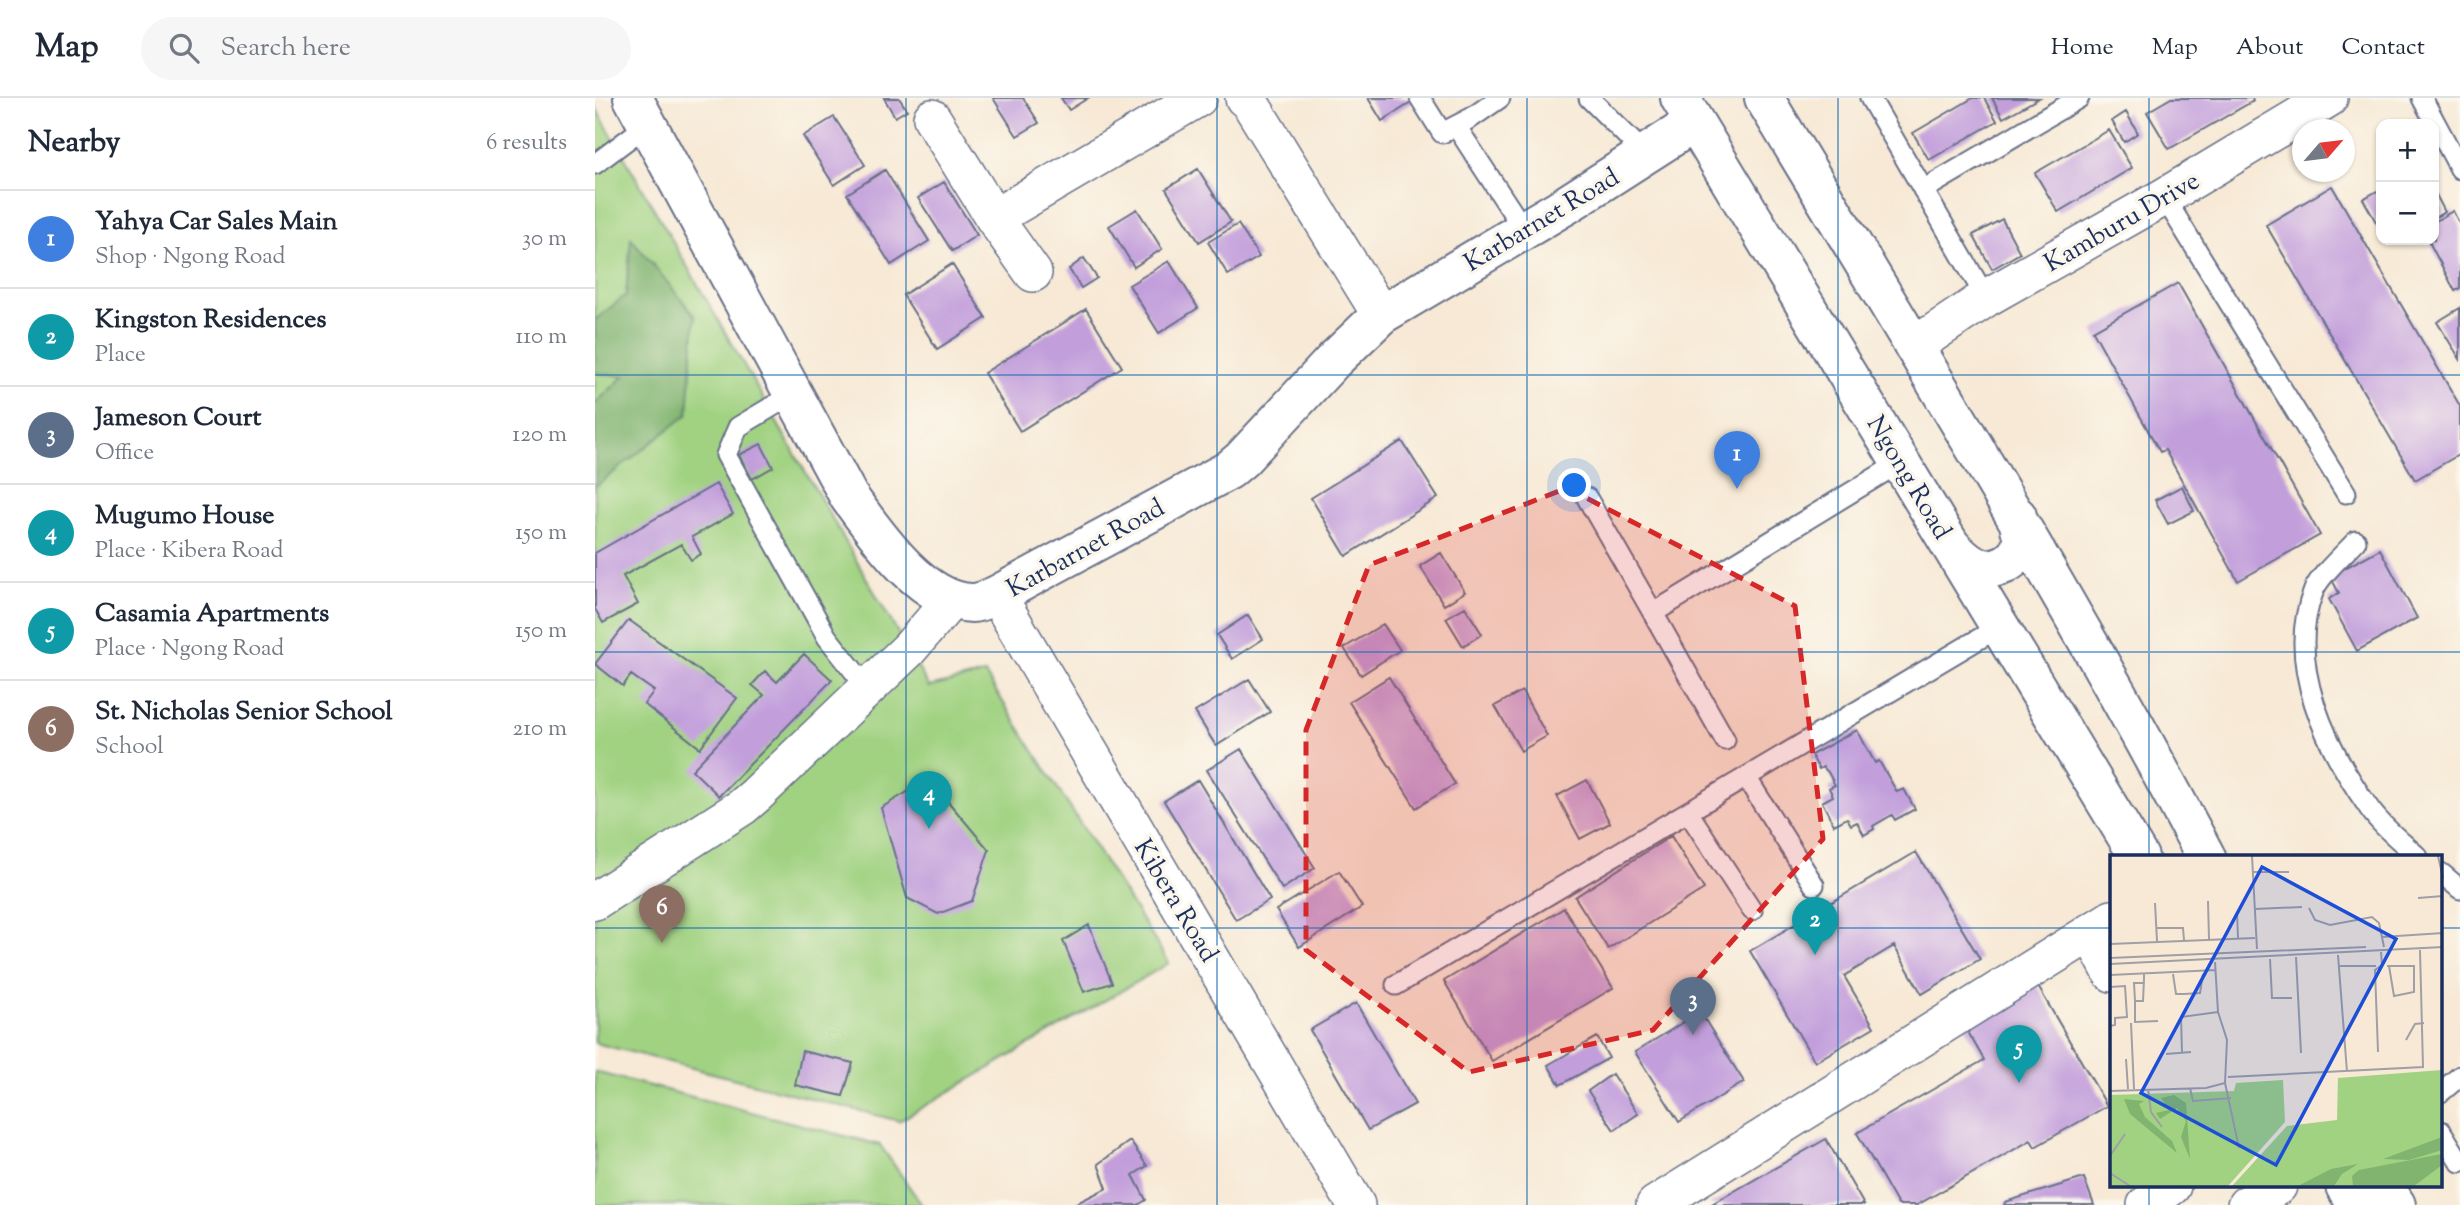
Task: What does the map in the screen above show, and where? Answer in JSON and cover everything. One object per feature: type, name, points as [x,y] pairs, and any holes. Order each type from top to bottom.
[{"type":"main road","points":[[1764,98],[2017,516],[2145,741],[2205,855]]},
{"type":"main road","name":"Karbarnet Road","points":[[951,600],[975,604],[997,595],[1229,470],[1381,314],[1646,155],[1687,110]]},
{"type":"main road","name":"Ngong Road","points":[[1687,110],[2138,855]]},
{"type":"main road","points":[[640,112],[849,497],[876,533],[931,590],[951,600]]},
{"type":"main road","points":[[1951,546],[1971,564],[1985,569],[1997,568],[2011,560],[2022,539],[2017,516]]},
{"type":"main road","points":[[2346,1188],[2357,1205]]},
{"type":"main road","points":[[2385,1188],[2396,1205]]},
{"type":"street","points":[[994,218],[1198,98]]},
{"type":"street","points":[[1244,98],[1381,314]]},
{"type":"street","name":"Kamburu Drive","points":[[1914,346],[1986,298],[2164,197],[2329,98]]},
{"type":"street","points":[[932,118],[994,218],[1033,273]]},
{"type":"street","name":"Kibera Road","points":[[997,595],[1356,1205]]},
{"type":"street","points":[[595,901],[742,807],[777,777],[909,649],[951,600]]},
{"type":"street","points":[[1655,1205],[2101,925],[2110,964]]},
{"type":"street","points":[[2146,1205],[2169,1188]]},
{"type":"street","points":[[2227,1188],[2239,1205]]},
{"type":"street","points":[[2246,1205],[2275,1188]]},
{"type":"lane","points":[[1420,98],[1442,133],[1500,98]]},
{"type":"lane","points":[[1589,98],[1646,155]]},
{"type":"lane","points":[[1870,98],[1986,298]]},
{"type":"lane","points":[[1923,190],[2079,98]]},
{"type":"lane","points":[[2422,98],[2460,169]]},
{"type":"lane","points":[[595,164],[640,112]]},
{"type":"lane","points":[[1456,126],[1524,230]]},
{"type":"lane","points":[[2164,197],[2346,493]]},
{"type":"lane","points":[[793,394],[738,427],[726,455],[827,637],[868,689]]},
{"type":"lane","points":[[1653,613],[1901,462]]},
{"type":"lane","points":[[1587,498],[1725,740]]},
{"type":"lane","points":[[2355,541],[2315,587],[2304,620],[2304,649],[2309,681],[2324,733],[2369,809],[2389,832],[2416,855]]},
{"type":"lane","points":[[1396,985],[1999,627]]},
{"type":"lane","points":[[1746,778],[1814,885]]},
{"type":"lane","points":[[1688,812],[1752,911]]},
{"type":"lane","points":[[2443,875],[2460,889]]},
{"type":"lane","points":[[2443,1090],[2460,1076]]},
{"type":"lane","points":[[2443,1134],[2460,1162]]},
{"type":"highlighted area","points":[[1567,488],[1795,606],[1823,839],[1653,1030],[1469,1072],[1306,950],[1306,730],[1369,565]]},
{"type":"green space","points":[[595,106],[929,687],[985,674],[1169,963],[899,1121],[595,1043]]},
{"type":"green space","points":[[631,238],[695,316],[688,414],[595,487],[595,404],[624,376],[595,373],[595,320],[626,295]]},
{"type":"green space","points":[[595,1072],[880,1145],[922,1205],[595,1205]]},
{"type":"building","points":[[884,98],[899,98],[907,110],[895,117]]},
{"type":"building","points":[[993,98],[1023,98],[1039,123],[1017,136]]},
{"type":"building","points":[[1061,98],[1088,98],[1069,110]]},
{"type":"building","points":[[1368,98],[1412,98],[1414,101],[1382,121]]},
{"type":"building","points":[[1973,98],[1984,98],[1997,121],[1929,160],[1913,133]]},
{"type":"building","points":[[1992,98],[2039,98],[2003,118]]},
{"type":"building","points":[[2171,98],[2252,98],[2253,101],[2169,149],[2147,112]]},
{"type":"building","points":[[2126,112],[2138,133],[2124,142],[2112,121]]},
{"type":"building","points":[[834,117],[865,165],[834,185],[803,136]]},
{"type":"building","points":[[2109,130],[2132,168],[2058,212],[2035,173]]},
{"type":"building","points":[[1198,169],[1231,222],[1199,242],[1166,189]]},
{"type":"building","points":[[885,170],[929,241],[891,265],[847,194]]},
{"type":"building","points":[[944,182],[977,235],[952,251],[918,198]]},
{"type":"building","points":[[2332,186],[2460,406],[2460,454],[2415,480],[2266,225]]},
{"type":"building","points":[[2376,192],[2376,222],[2363,199]]},
{"type":"building","points":[[2439,201],[2445,212],[2439,215]]},
{"type":"building","points":[[1137,209],[1162,249],[1134,267],[1109,226]]},
{"type":"building","points":[[2453,211],[2460,225],[2460,288],[2455,291],[2431,245],[2439,245],[2439,219]]},
{"type":"building","points":[[2002,219],[2020,253],[1992,269],[1973,235]]},
{"type":"building","points":[[1238,224],[1259,257],[1228,275],[1208,242]]},
{"type":"building","points":[[1084,258],[1097,278],[1081,288],[1069,269]]},
{"type":"building","points":[[1169,261],[1198,308],[1159,333],[1129,285]]},
{"type":"building","points":[[952,264],[986,318],[937,349],[903,295]]},
{"type":"building","points":[[2178,283],[2320,535],[2238,581],[2165,450],[2160,452],[2093,331]]},
{"type":"building","points":[[2460,308],[2460,359],[2437,322]]},
{"type":"building","points":[[1086,309],[1122,367],[1020,431],[984,373]]},
{"type":"building","points":[[1402,441],[1438,498],[1346,556],[1311,498]]},
{"type":"building","points":[[761,444],[773,467],[752,479],[739,455]]},
{"type":"building","points":[[716,484],[733,514],[692,537],[701,554],[691,560],[681,544],[623,576],[638,604],[603,623],[595,609],[595,553]]},
{"type":"building","points":[[2182,486],[2194,511],[2168,524],[2155,500]]},
{"type":"building","points":[[2380,549],[2417,618],[2357,651],[2329,599],[2339,593],[2330,576]]},
{"type":"building","points":[[1441,553],[1465,592],[1444,605],[1420,566]]},
{"type":"building","points":[[1465,607],[1482,634],[1463,646],[1446,618]]},
{"type":"building","points":[[1248,615],[1263,639],[1232,659],[1217,635]]},
{"type":"building","points":[[629,620],[737,698],[700,748],[644,704],[654,691],[631,675],[623,686],[595,664]]},
{"type":"building","points":[[1383,624],[1400,650],[1361,675],[1344,648]]},
{"type":"building","points":[[804,654],[832,680],[719,796],[692,770],[764,695],[752,685],[765,671],[777,682]]},
{"type":"building","points":[[1389,677],[1455,784],[1416,808],[1349,702]]},
{"type":"building","points":[[1249,679],[1270,712],[1216,746],[1195,712]]},
{"type":"building","points":[[1522,691],[1547,736],[1521,751],[1495,706]]},
{"type":"building","points":[[1857,730],[1875,763],[1879,761],[1897,792],[1904,789],[1915,809],[1895,820],[1892,815],[1864,835],[1857,822],[1851,825],[1847,818],[1834,825],[1822,802],[1833,796],[1829,788],[1835,785],[1828,772],[1823,767],[1819,769],[1811,755]]},
{"type":"building","points":[[1241,749],[1315,868],[1282,889],[1207,770]]},
{"type":"building","points":[[929,779],[989,850],[972,901],[938,914],[907,898],[881,808]]},
{"type":"building","points":[[1198,780],[1270,900],[1236,920],[1164,801]]},
{"type":"building","points":[[1587,780],[1610,823],[1580,839],[1557,796]]},
{"type":"building","points":[[1671,836],[1704,889],[1608,949],[1575,897]]},
{"type":"building","points":[[1916,852],[1980,959],[1922,994],[1894,946],[1844,976],[1874,1027],[1815,1062],[1750,951]]},
{"type":"building","points":[[1339,871],[1362,907],[1299,947],[1276,910]]},
{"type":"building","points":[[1564,908],[1613,988],[1492,1061],[1444,981]]},
{"type":"building","points":[[1089,925],[1112,983],[1084,992],[1063,941]]},
{"type":"building","points":[[2036,983],[2107,1106],[2035,1147],[2031,1140],[1917,1205],[1898,1205],[1857,1133],[1984,1060],[1964,1025]]},
{"type":"building","points":[[1356,1003],[1415,1104],[1368,1130],[1310,1030]]},
{"type":"building","points":[[1700,1012],[1744,1082],[1679,1122],[1635,1052]]},
{"type":"building","points":[[1597,1037],[1609,1058],[1560,1085],[1548,1065]]},
{"type":"building","points":[[802,1051],[853,1063],[843,1096],[795,1085]]},
{"type":"building","points":[[1612,1074],[1638,1114],[1614,1130],[1588,1091]]},
{"type":"building","points":[[1826,1139],[1864,1205],[1710,1205]]},
{"type":"building","points":[[1130,1141],[1147,1166],[1133,1175],[1146,1200],[1138,1205],[1073,1205],[1107,1188],[1098,1164]]},
{"type":"building","points":[[2084,1178],[2094,1205],[2004,1205],[2005,1202]]},
{"type":"place","name":"Yahya Car Sales Main","points":[[1737,489]]},
{"type":"place","name":"Mugumo House","points":[[929,829]]},
{"type":"place","name":"St. Nicholas Senior School","points":[[662,943]]},
{"type":"place","name":"Kingston Residences","points":[[1815,955]]},
{"type":"place","name":"Jameson Court","points":[[1693,1035]]},
{"type":"place","name":"Casamia Apartments","points":[[2019,1083]]}]
